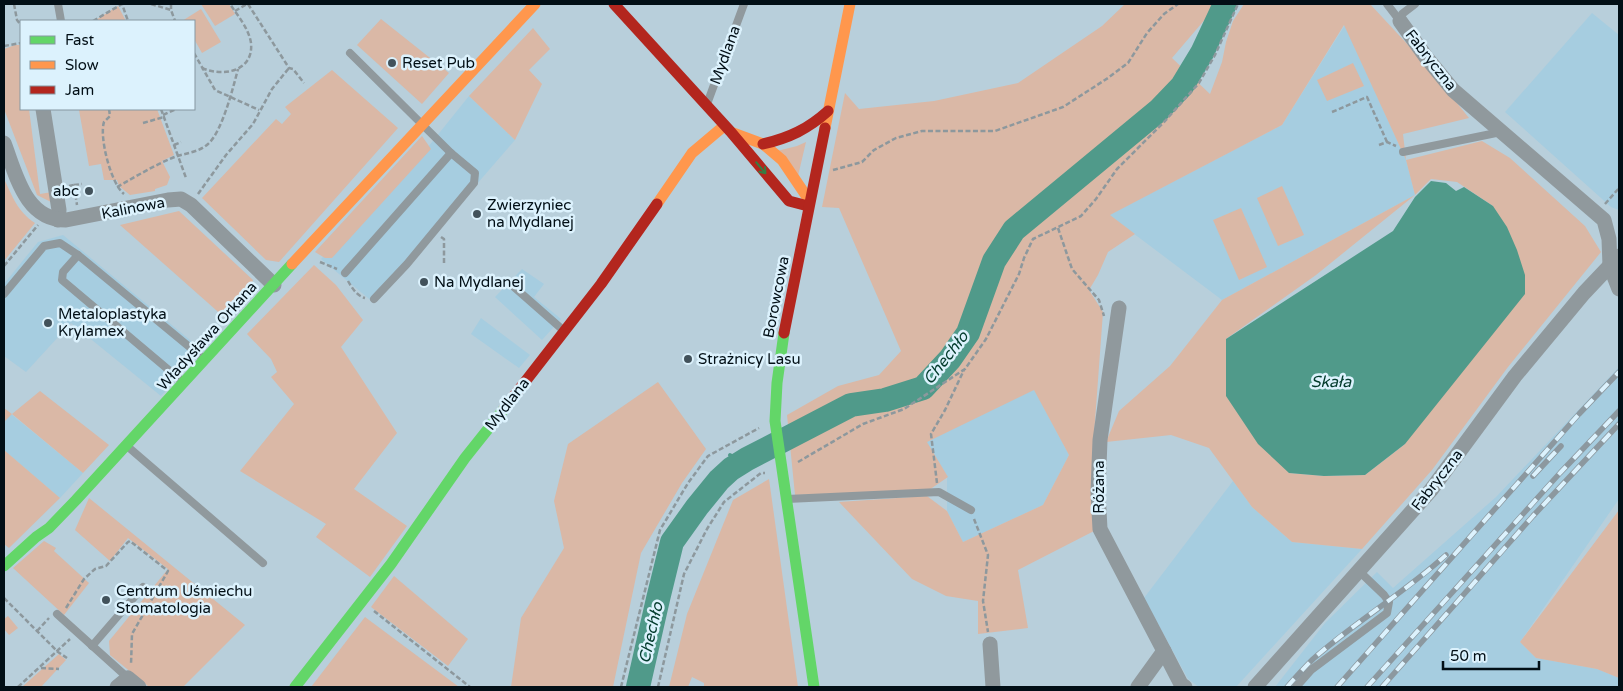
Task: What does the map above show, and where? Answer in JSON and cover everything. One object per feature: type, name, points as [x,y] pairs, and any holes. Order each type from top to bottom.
[{"type":"street","name":"Władysława Orkana","points":[[5,563],[50,528],[534,4]]},
{"type":"street","points":[[614,4],[789,201],[804,227]]},
{"type":"street","name":"Borowcowa","points":[[814,687],[787,500],[787,468],[780,456],[775,421],[777,383],[783,337],[804,227],[850,4]]},
{"type":"street","name":"Fabryczna","points":[[1400,21],[1453,90],[1619,230]]},
{"type":"street","points":[[4,143],[25,197],[43,216],[58,220],[43,110]]},
{"type":"street","points":[[763,144],[789,139],[814,124],[828,111]]},
{"type":"street","points":[[727,129],[763,144],[782,160],[809,203]]},
{"type":"street","name":"Mydlana","points":[[295,687],[391,564],[465,458],[601,284],[692,153],[727,129]]},
{"type":"street","name":"Kalinowa","points":[[58,220],[74,219],[168,200],[181,200],[191,204],[274,285]]},
{"type":"street","points":[[789,201],[809,203]]},
{"type":"street","points":[[1602,215],[1615,261],[1619,289]]},
{"type":"street","name":"Fabryczna","points":[[1255,687],[1360,572],[1431,490],[1515,376],[1584,293],[1615,261]]},
{"type":"street","name":"Różana","points":[[1119,308],[1100,440],[1098,492],[1100,529],[1181,684],[1185,687]]},
{"type":"street","points":[[990,644],[993,687]]},
{"type":"street","points":[[1138,687],[1164,651]]},
{"type":"lane","points":[[58,4],[61,20]]},
{"type":"lane","name":"Mydlana","points":[[706,106],[744,4]]},
{"type":"lane","name":"Fabryczna","points":[[1387,4],[1400,21]]},
{"type":"lane","points":[[1400,21],[1402,14],[1415,4]]},
{"type":"lane","points":[[350,53],[451,153],[475,173],[474,184],[407,264],[374,299]]},
{"type":"lane","points":[[1403,152],[1503,132]]},
{"type":"lane","points":[[346,273],[451,153]]},
{"type":"lane","points":[[4,294],[44,246],[60,243],[78,255],[205,360]]},
{"type":"lane","points":[[78,255],[63,272],[62,280],[184,383]]},
{"type":"lane","points":[[514,287],[564,331]]},
{"type":"lane","points":[[127,446],[263,563]]},
{"type":"lane","points":[[787,500],[938,492],[971,510]]},
{"type":"lane","points":[[1296,687],[1311,670],[1387,612],[1389,602],[1360,572]]},
{"type":"lane","points":[[92,646],[144,586]]},
{"type":"lane","points":[[59,615],[128,684]]},
{"type":"path","points":[[14,4],[20,23]]},
{"type":"path","points":[[95,20],[122,4],[128,20]]},
{"type":"path","points":[[151,4],[171,10]]},
{"type":"path","points":[[171,4],[175,20]]},
{"type":"path","points":[[117,187],[178,156],[196,151],[207,145],[213,138],[230,97],[238,69],[250,53],[251,43],[247,32],[230,4]]},
{"type":"path","points":[[235,11],[248,4],[289,68],[293,69],[304,83]]},
{"type":"path","points":[[825,173],[862,162],[874,150],[896,138],[922,131],[995,131],[1063,107],[1128,63],[1147,33],[1164,14],[1178,4]]},
{"type":"path","points":[[938,492],[931,434],[965,369],[986,339],[1019,274],[1033,240],[1081,216],[1096,199],[1116,169],[1165,121],[1198,83],[1215,55],[1238,4]]},
{"type":"path","points":[[4,46],[20,43]]},
{"type":"path","points":[[195,55],[214,90],[260,110]]},
{"type":"path","points":[[202,68],[208,71],[222,72],[238,69]]},
{"type":"path","points":[[196,196],[226,155],[253,124],[272,88],[289,68]]},
{"type":"path","points":[[1332,112],[1367,97],[1387,142]]},
{"type":"path","points":[[109,110],[110,116],[104,122],[103,132],[110,172],[117,187],[126,195]]},
{"type":"path","points":[[161,110],[186,178]]},
{"type":"path","points":[[142,123],[176,110]]},
{"type":"path","points":[[174,145],[182,142]]},
{"type":"path","points":[[67,186],[82,184]]},
{"type":"path","points":[[74,185],[78,209]]},
{"type":"path","points":[[1602,215],[1619,188]]},
{"type":"path","points":[[4,266],[39,223]]},
{"type":"path","points":[[1058,228],[1072,269],[1099,300]]},
{"type":"path","points":[[444,239],[444,264]]},
{"type":"path","points":[[320,262],[346,273],[347,280],[362,298],[374,299]]},
{"type":"path","points":[[658,687],[684,574],[707,529],[724,502],[761,473],[787,468],[863,424],[904,409],[965,369]]},
{"type":"path","points":[[621,687],[660,530],[688,483],[708,456],[775,421]]},
{"type":"path","points":[[971,510],[988,554],[982,602],[990,644]]},
{"type":"path","points":[[59,615],[84,579],[95,569]]},
{"type":"path","points":[[4,598],[58,652],[67,658]]},
{"type":"path","points":[[361,601],[470,687]]},
{"type":"path","points":[[18,687],[58,652],[73,636]]},
{"type":"path","points":[[40,667],[60,669]]},
{"type":"shaded area","points":[[201,4],[229,4],[235,14],[215,26]]},
{"type":"shaded area","points":[[1125,4],[1216,4],[1172,58],[1210,94],[1222,62],[1233,21],[1244,4],[1370,4],[1423,61],[1469,118],[1403,134],[1406,160],[1344,25],[1282,125],[1110,215],[1135,234],[1108,252],[1089,290],[1103,312],[1093,448],[1096,530],[1018,570],[1028,628],[978,634],[978,601],[946,596],[912,579],[839,502],[927,496],[947,511],[963,542],[1043,505],[1069,455],[1034,390],[927,442],[948,477],[929,490],[795,495],[787,415],[838,386],[879,375],[901,351],[839,208],[822,207],[845,93],[859,109],[934,101],[1018,83],[1102,26]]},
{"type":"shaded area","points":[[118,6],[125,20],[96,20]]},
{"type":"shaded area","points":[[201,9],[221,42],[202,53],[195,41],[195,20],[184,20]]},
{"type":"shaded area","points":[[1592,13],[1619,35],[1619,210],[1611,207],[1505,112]]},
{"type":"shaded area","points":[[381,19],[449,73],[422,104],[357,45]]},
{"type":"shaded area","points":[[1345,25],[1406,160],[1415,195],[1222,300],[1109,215],[1282,125]]},
{"type":"shaded area","points":[[533,28],[550,49],[529,70],[542,84],[515,140],[469,96]]},
{"type":"shaded area","points":[[20,45],[20,110],[29,110],[40,194],[52,192],[53,203],[37,195],[4,109],[4,49]]},
{"type":"shaded area","points":[[1353,63],[1364,86],[1327,101],[1317,80]]},
{"type":"shaded area","points":[[332,70],[398,128],[279,262],[266,260],[202,198],[276,119],[282,124],[291,114],[285,107]]},
{"type":"shaded area","points":[[469,96],[515,140],[374,303],[321,259],[428,147]]},
{"type":"shaded area","points":[[79,110],[157,110],[174,155],[162,161],[170,177],[167,185],[155,189],[155,191],[130,195],[119,186],[117,180],[104,180],[101,164],[89,166]]},
{"type":"shaded area","points":[[422,136],[431,149],[332,258],[325,258],[315,252]]},
{"type":"shaded area","points":[[1482,141],[1510,158],[1585,226],[1601,252],[1508,367],[1432,470],[1362,549],[1292,542],[1252,507],[1209,448],[1171,435],[1106,442],[1119,411],[1170,366],[1222,300],[1415,195],[1406,160]],"holes":[[[1431,179],[1457,182],[1493,206],[1405,444],[1365,475],[1324,476],[1289,473],[1226,339],[1316,275],[1415,195]]]},
{"type":"shaded area","points":[[806,142],[798,176],[777,151]]},
{"type":"shaded area","points":[[4,179],[20,209],[35,223],[4,261]]},
{"type":"shaded area","points":[[1282,186],[1304,235],[1278,246],[1257,198]]},
{"type":"shaded area","points":[[1241,208],[1267,267],[1239,280],[1213,220]]},
{"type":"shaded area","points":[[179,211],[253,280],[250,290],[225,318],[120,225]]},
{"type":"shaded area","points":[[63,235],[202,350],[161,396],[71,323],[26,372],[4,356],[4,284],[38,242]]},
{"type":"shaded area","points":[[314,265],[336,285],[363,320],[341,347],[397,433],[354,489],[407,526],[370,577],[316,537],[326,524],[240,471],[294,404],[271,377],[277,372],[271,359],[247,334]]},
{"type":"shaded area","points":[[522,269],[544,284],[534,297],[561,319],[542,340],[495,297]]},
{"type":"shaded area","points":[[481,318],[530,355],[519,368],[471,334]]},
{"type":"shaded area","points":[[1619,367],[1619,499],[1520,642],[1536,658],[1597,669],[1619,678],[1619,687],[1275,687],[1325,623],[1377,572],[1393,588],[1496,497]]},
{"type":"shaded area","points":[[658,382],[706,449],[682,483],[641,553],[613,687],[511,687],[521,618],[564,548],[554,501],[568,444]]},
{"type":"shaded area","points":[[1034,389],[1069,455],[1043,505],[963,542],[947,511],[947,476],[926,442]]},
{"type":"shaded area","points":[[40,391],[109,445],[83,473],[12,414]]},
{"type":"shaded area","points":[[4,408],[12,414],[4,422]]},
{"type":"shaded area","points":[[11,414],[83,473],[60,498],[4,450],[4,422]]},
{"type":"shaded area","points":[[4,450],[60,498],[9,548],[4,544]]},
{"type":"shaded area","points":[[769,479],[798,687],[704,687],[704,683],[692,677],[688,687],[669,687],[687,614],[733,500]]},
{"type":"shaded area","points":[[1233,481],[1252,507],[1292,542],[1362,549],[1236,687],[1199,687],[1188,679],[1144,598]]},
{"type":"shaded area","points":[[89,498],[245,625],[183,687],[149,687],[110,655],[109,641],[168,569],[128,538],[110,561],[75,530]]},
{"type":"shaded area","points":[[1619,510],[1619,678],[1597,669],[1536,658],[1520,642]]},
{"type":"shaded area","points":[[44,541],[56,548],[54,551],[89,583],[64,615],[13,568]]},
{"type":"shaded area","points":[[394,576],[468,639],[448,666],[371,607]]},
{"type":"shaded area","points":[[8,616],[18,628],[9,635],[4,629],[4,619]]},
{"type":"shaded area","points":[[365,617],[459,687],[311,687]]},
{"type":"shaded area","points":[[59,654],[66,660],[41,687],[22,687]]},
{"type":"water","name":"Skała","points":[[1431,181],[1446,183],[1456,191],[1464,187],[1493,206],[1507,227],[1517,250],[1525,275],[1525,294],[1405,444],[1365,475],[1324,476],[1289,473],[1258,444],[1226,396],[1226,339],[1393,231],[1415,197]]},
{"type":"waterway","name":"Chechło","points":[[638,687],[672,542],[719,480],[731,469],[747,459],[851,405],[885,400],[923,388],[950,359],[968,333],[994,261],[1014,230],[1159,110],[1182,86],[1202,53],[1225,4]]},
{"type":"waterway","points":[[730,455],[740,464]]},
{"type":"railway","points":[[1337,687],[1579,414],[1619,372]]},
{"type":"railway","points":[[1367,687],[1560,473],[1619,411]]},
{"type":"railway","points":[[1382,687],[1533,516],[1619,424]]},
{"type":"railway","points":[[1533,476],[1561,446]]},
{"type":"railway","points":[[1287,687],[1329,645],[1446,555]]},
{"type":"traffic: fast","points":[[4,566],[36,537],[49,528],[76,500],[292,264]]},
{"type":"traffic: fast","points":[[784,333],[777,383],[775,421],[814,687]]},
{"type":"traffic: fast","points":[[295,687],[391,564],[465,458],[504,409]]},
{"type":"traffic: slow","points":[[292,264],[535,4]]},
{"type":"traffic: slow","points":[[825,128],[850,4]]},
{"type":"traffic: slow","points":[[657,204],[692,153],[724,126]]},
{"type":"traffic: slow","points":[[733,133],[763,144],[782,160],[809,200]]},
{"type":"traffic: jam","points":[[614,4],[730,131],[789,201],[808,206]]},
{"type":"traffic: jam","points":[[763,144],[798,132],[828,111]]},
{"type":"traffic: jam","points":[[784,333],[825,128]]},
{"type":"traffic: jam","points":[[504,409],[601,284],[657,204]]},
{"type":"place","name":"Reset Pub","points":[[392,63]]},
{"type":"place","name":"abc","points":[[89,191]]},
{"type":"place","name":"Zwierzyniec na Mydlanej","points":[[477,214]]},
{"type":"place","name":"Na Mydlanej","points":[[424,282]]},
{"type":"place","name":"Metaloplastyka Krylamex","points":[[48,323]]},
{"type":"place","name":"Strażnicy Lasu","points":[[688,359]]},
{"type":"place","name":"Centrum Uśmiechu Stomatologia","points":[[106,600]]}]
